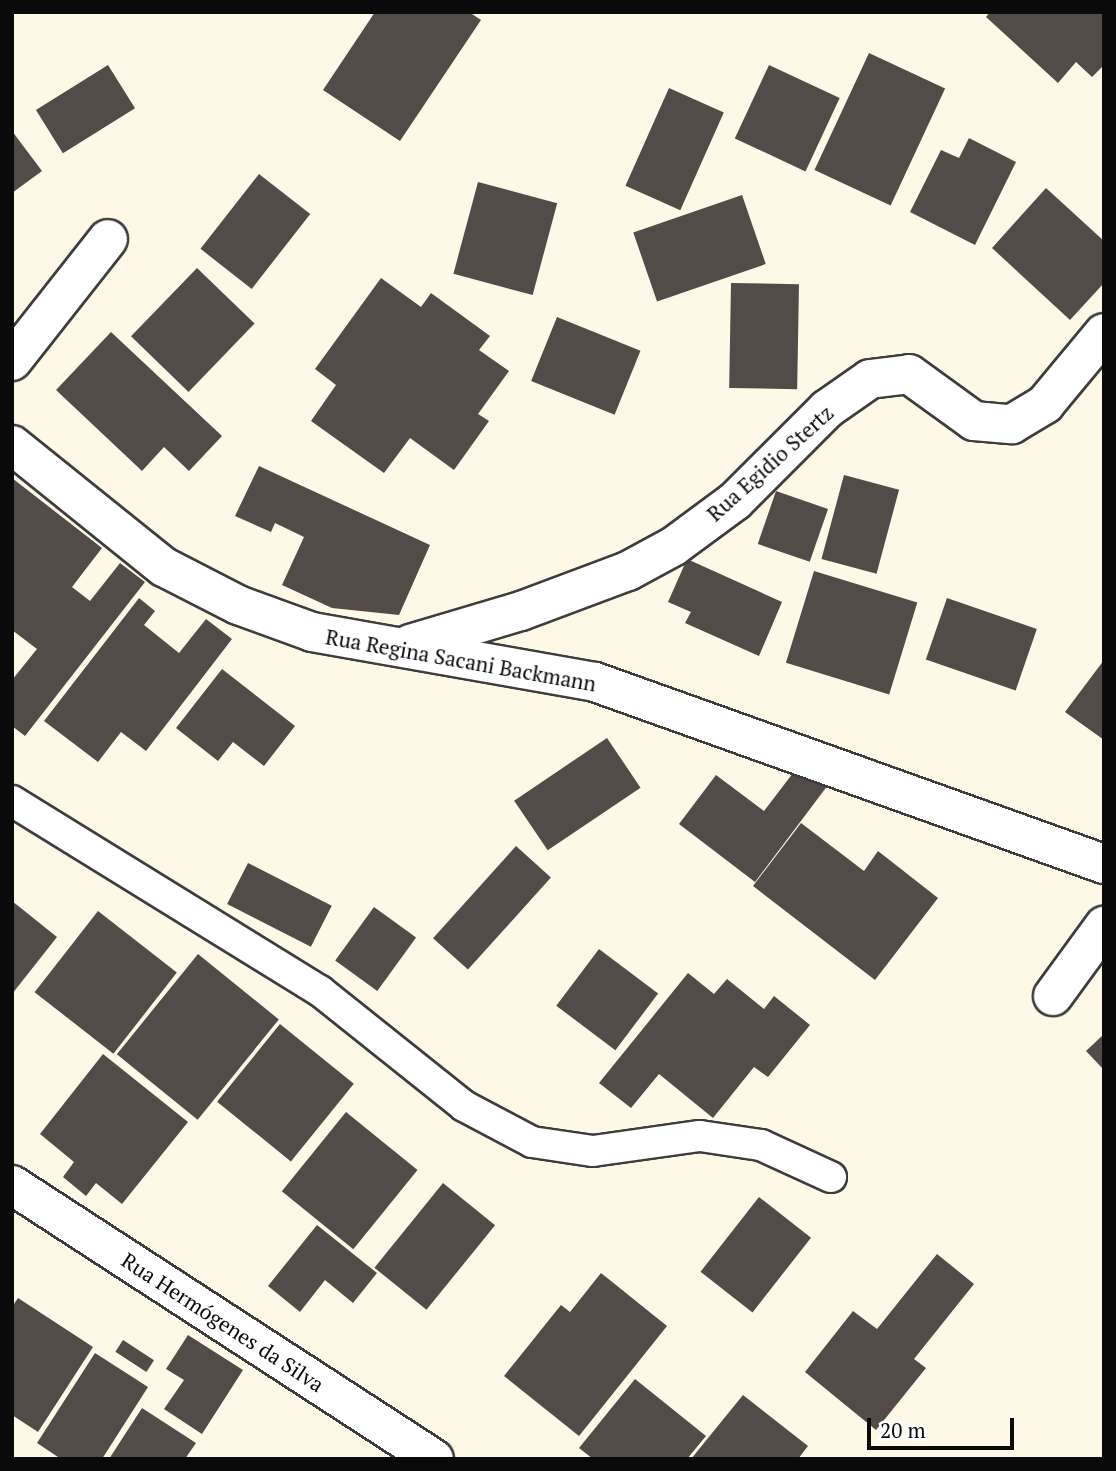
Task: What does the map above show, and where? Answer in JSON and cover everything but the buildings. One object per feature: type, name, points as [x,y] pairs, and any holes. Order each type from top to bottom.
[{"type":"street","points":[[12,360],[108,239]]},
{"type":"street","name":"Rua Egidio Stertz","points":[[401,647],[533,607],[628,571],[674,546],[735,500],[827,409],[870,379],[909,374],[974,421],[1012,424],[1045,404],[1104,333]]},
{"type":"street","name":"Rua Regina Sacani Backmann","points":[[12,445],[164,567],[239,605],[312,632],[595,682],[1104,864]]},
{"type":"street","points":[[1053,996],[1104,926]]},
{"type":"street","name":"Rua Hermógenes da Silva","points":[[12,1185],[434,1459]]},
{"type":"lane","points":[[12,801],[320,991],[464,1106],[532,1142],[593,1151],[700,1136],[761,1145],[831,1177]]}]
